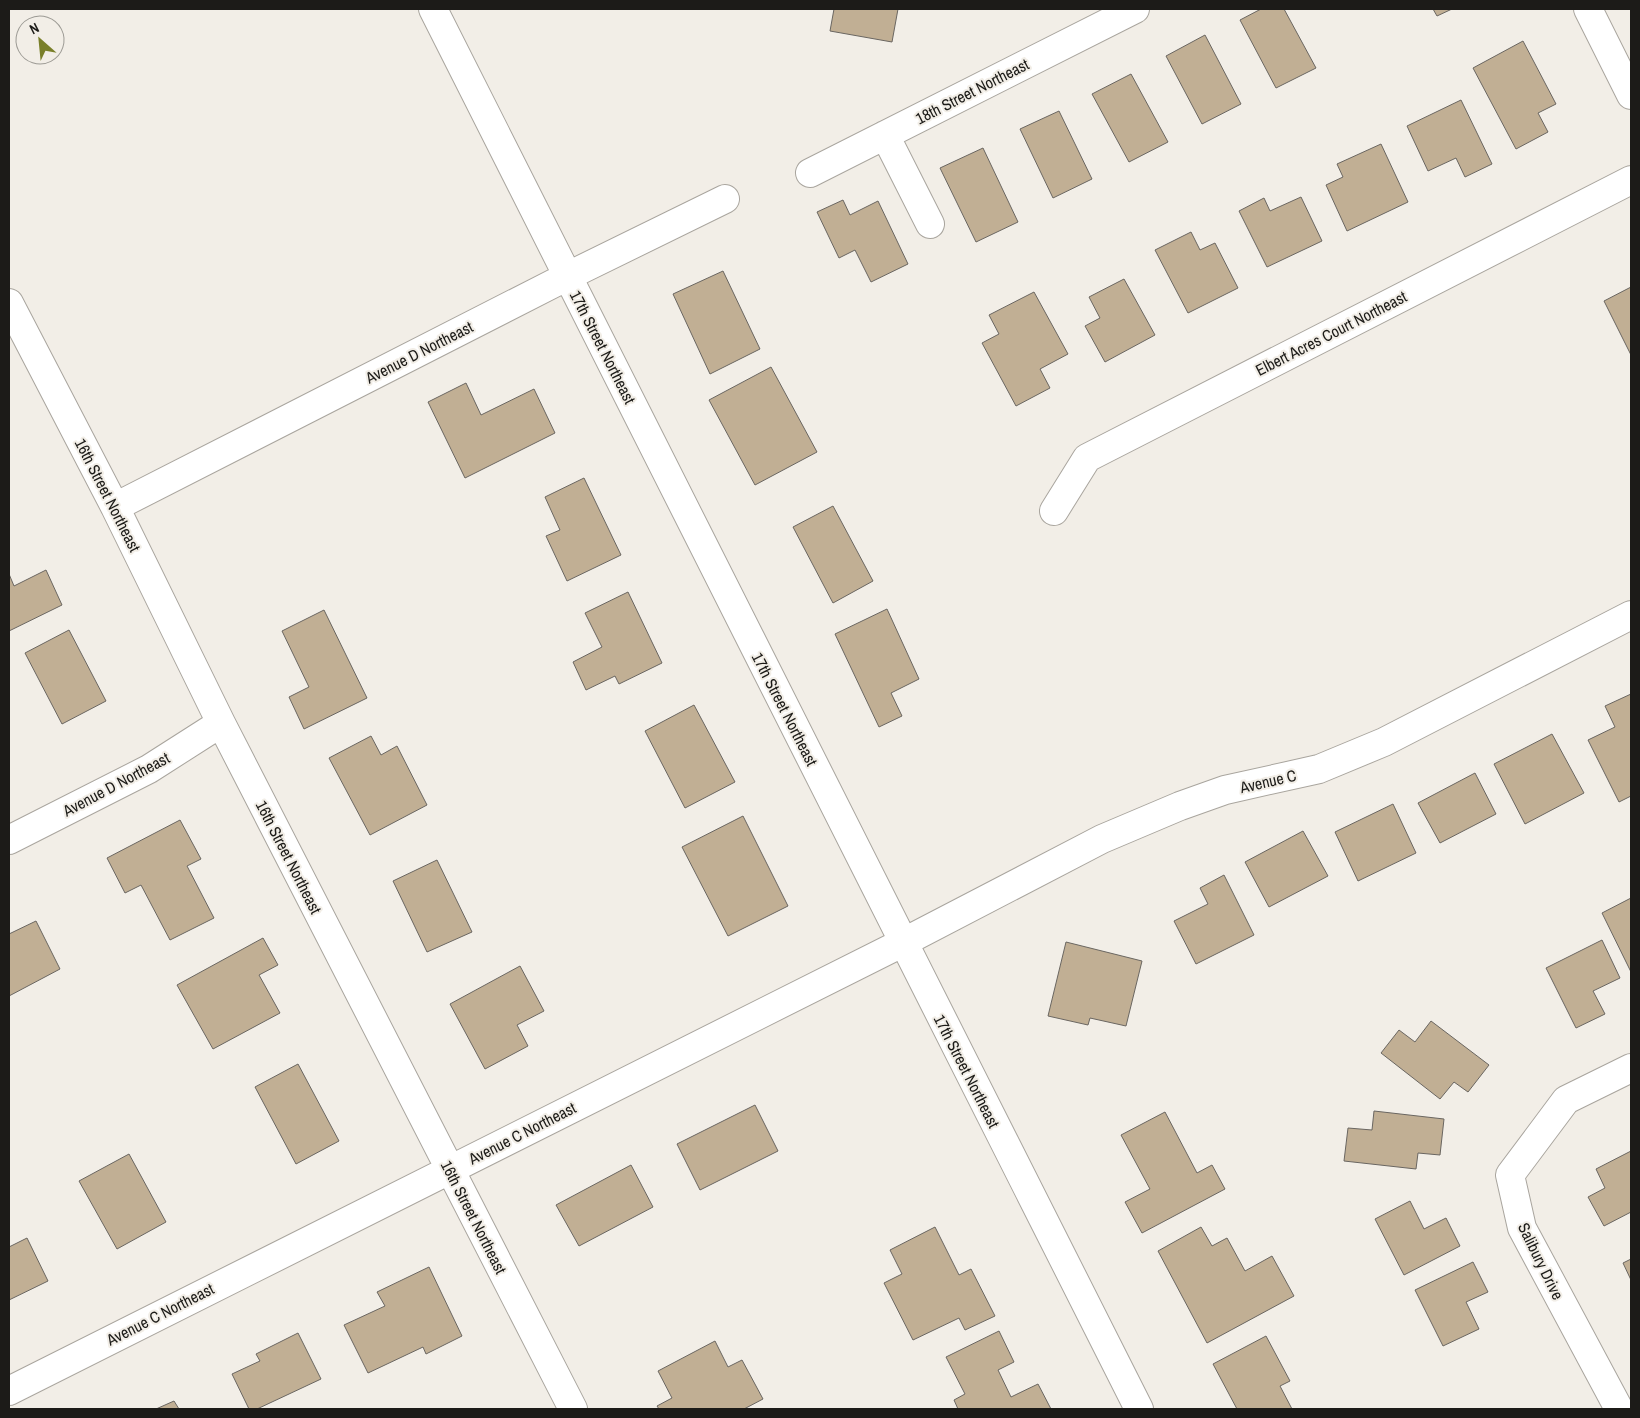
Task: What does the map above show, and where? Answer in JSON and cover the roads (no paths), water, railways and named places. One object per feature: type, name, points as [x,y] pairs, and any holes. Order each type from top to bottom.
[{"type":"street","name":"17th Street Northeast","points":[[433,9],[902,943],[1139,1409]]},
{"type":"street","name":"18th Street Northeast","points":[[810,173],[1135,9]]},
{"type":"street","points":[[1588,9],[1631,95]]},
{"type":"street","points":[[885,135],[930,224]]},
{"type":"street","name":"Elbert Acres Court Northeast","points":[[1054,511],[1087,458],[1631,180]]},
{"type":"street","name":"Avenue D Northeast","points":[[115,507],[725,198]]},
{"type":"street","name":"16th Street Northeast","points":[[9,303],[115,507],[221,723],[573,1409]]},
{"type":"street","name":"Avenue C","points":[[902,943],[1102,839],[1180,806],[1225,790],[1319,769],[1384,742],[1631,616]]},
{"type":"street","name":"Avenue D Northeast","points":[[9,840],[149,768],[221,723]]},
{"type":"street","name":"Avenue C Northeast","points":[[9,1391],[902,943]]},
{"type":"street","name":"Salibury Drive","points":[[1619,1409],[1522,1228],[1510,1175],[1566,1100],[1631,1068]]}]
